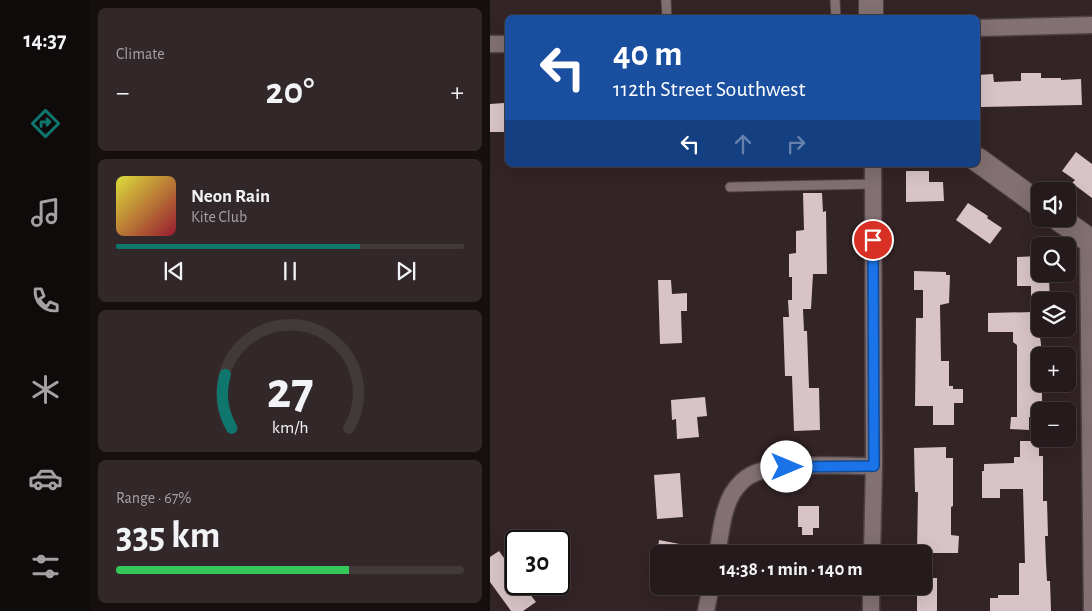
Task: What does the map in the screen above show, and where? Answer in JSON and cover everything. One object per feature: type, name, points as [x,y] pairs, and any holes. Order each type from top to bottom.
[{"type":"street","points":[[870,0],[871,15]]},
{"type":"street","points":[[980,28],[1092,25]]},
{"type":"street","points":[[490,44],[505,44]]},
{"type":"street","points":[[980,161],[1031,198]]},
{"type":"street","points":[[872,545],[874,466],[873,167]]},
{"type":"street","points":[[1070,227],[1090,241],[1092,611]]},
{"type":"street","points":[[720,545],[726,508],[741,482],[752,475],[766,470],[787,467],[874,466]]},
{"type":"street","points":[[706,611],[709,595]]},
{"type":"street","points":[[871,595],[871,611]]},
{"type":"lane","points":[[666,0],[667,15]]},
{"type":"lane","points":[[835,0],[836,15]]},
{"type":"lane","points":[[730,187],[873,184]]},
{"type":"building","points":[[1021,73],[1041,73],[1041,78],[1061,78],[1061,80],[1081,79],[1082,105],[981,107],[980,75],[993,74],[994,82],[1021,81]]},
{"type":"building","points":[[504,103],[505,132],[490,132],[490,104]]},
{"type":"building","points":[[1076,152],[1092,164],[1092,198],[1076,186],[1076,182],[1073,182],[1075,180],[1062,171]]},
{"type":"building","points":[[906,171],[929,171],[929,182],[943,182],[944,201],[906,202]]},
{"type":"building","points":[[803,193],[822,193],[823,212],[826,211],[827,274],[813,274],[811,309],[803,309],[804,331],[807,331],[809,388],[819,388],[820,430],[794,431],[792,376],[785,376],[783,317],[789,317],[788,300],[792,300],[789,254],[796,253],[796,231],[804,230]]},
{"type":"building","points":[[968,203],[1002,228],[990,244],[956,220]]},
{"type":"building","points":[[1031,256],[1031,282],[1049,282],[1050,292],[1031,292],[1031,286],[1017,286],[1017,257]]},
{"type":"building","points":[[914,271],[946,272],[946,275],[950,275],[949,303],[940,305],[941,361],[949,361],[949,386],[953,386],[953,389],[963,389],[963,403],[954,403],[954,425],[933,425],[933,406],[915,406],[916,318],[923,318],[923,290],[914,290]]},
{"type":"building","points":[[658,280],[671,280],[672,294],[687,293],[687,311],[681,311],[682,343],[660,344]]},
{"type":"building","points":[[1031,312],[1031,337],[1040,337],[1041,347],[1031,347],[1031,392],[1042,392],[1042,402],[1031,402],[1029,430],[1010,429],[1011,417],[1017,417],[1017,345],[1013,342],[1013,332],[988,332],[988,313]]},
{"type":"building","points":[[705,397],[707,416],[697,417],[699,437],[677,439],[676,419],[672,420],[671,400]]},
{"type":"building","points":[[1020,441],[1031,441],[1031,447],[1039,447],[1039,456],[1043,456],[1043,501],[1047,501],[1048,536],[1045,536],[1046,563],[1047,581],[1050,581],[1051,611],[990,611],[990,598],[998,598],[998,595],[1019,595],[1019,563],[1025,563],[1023,489],[1000,489],[1000,498],[982,498],[982,471],[984,471],[984,464],[1014,463],[1014,457],[1020,457]]},
{"type":"building","points":[[946,447],[946,458],[953,458],[951,535],[959,536],[958,553],[932,553],[932,545],[917,545],[918,492],[915,492],[914,448]]},
{"type":"building","points":[[680,473],[683,517],[657,519],[654,475]]},
{"type":"building","points":[[798,506],[819,506],[819,528],[813,528],[813,535],[802,535],[802,527],[798,527]]},
{"type":"building","points":[[659,540],[685,545],[658,545]]},
{"type":"building","points":[[499,551],[505,559],[505,595],[531,595],[536,602],[523,611],[511,611],[490,582],[490,557]]},
{"type":"building","points":[[932,578],[937,578],[937,611],[917,611],[917,595],[932,595]]},
{"type":"route","points":[[787,467],[874,466],[873,240]]}]
